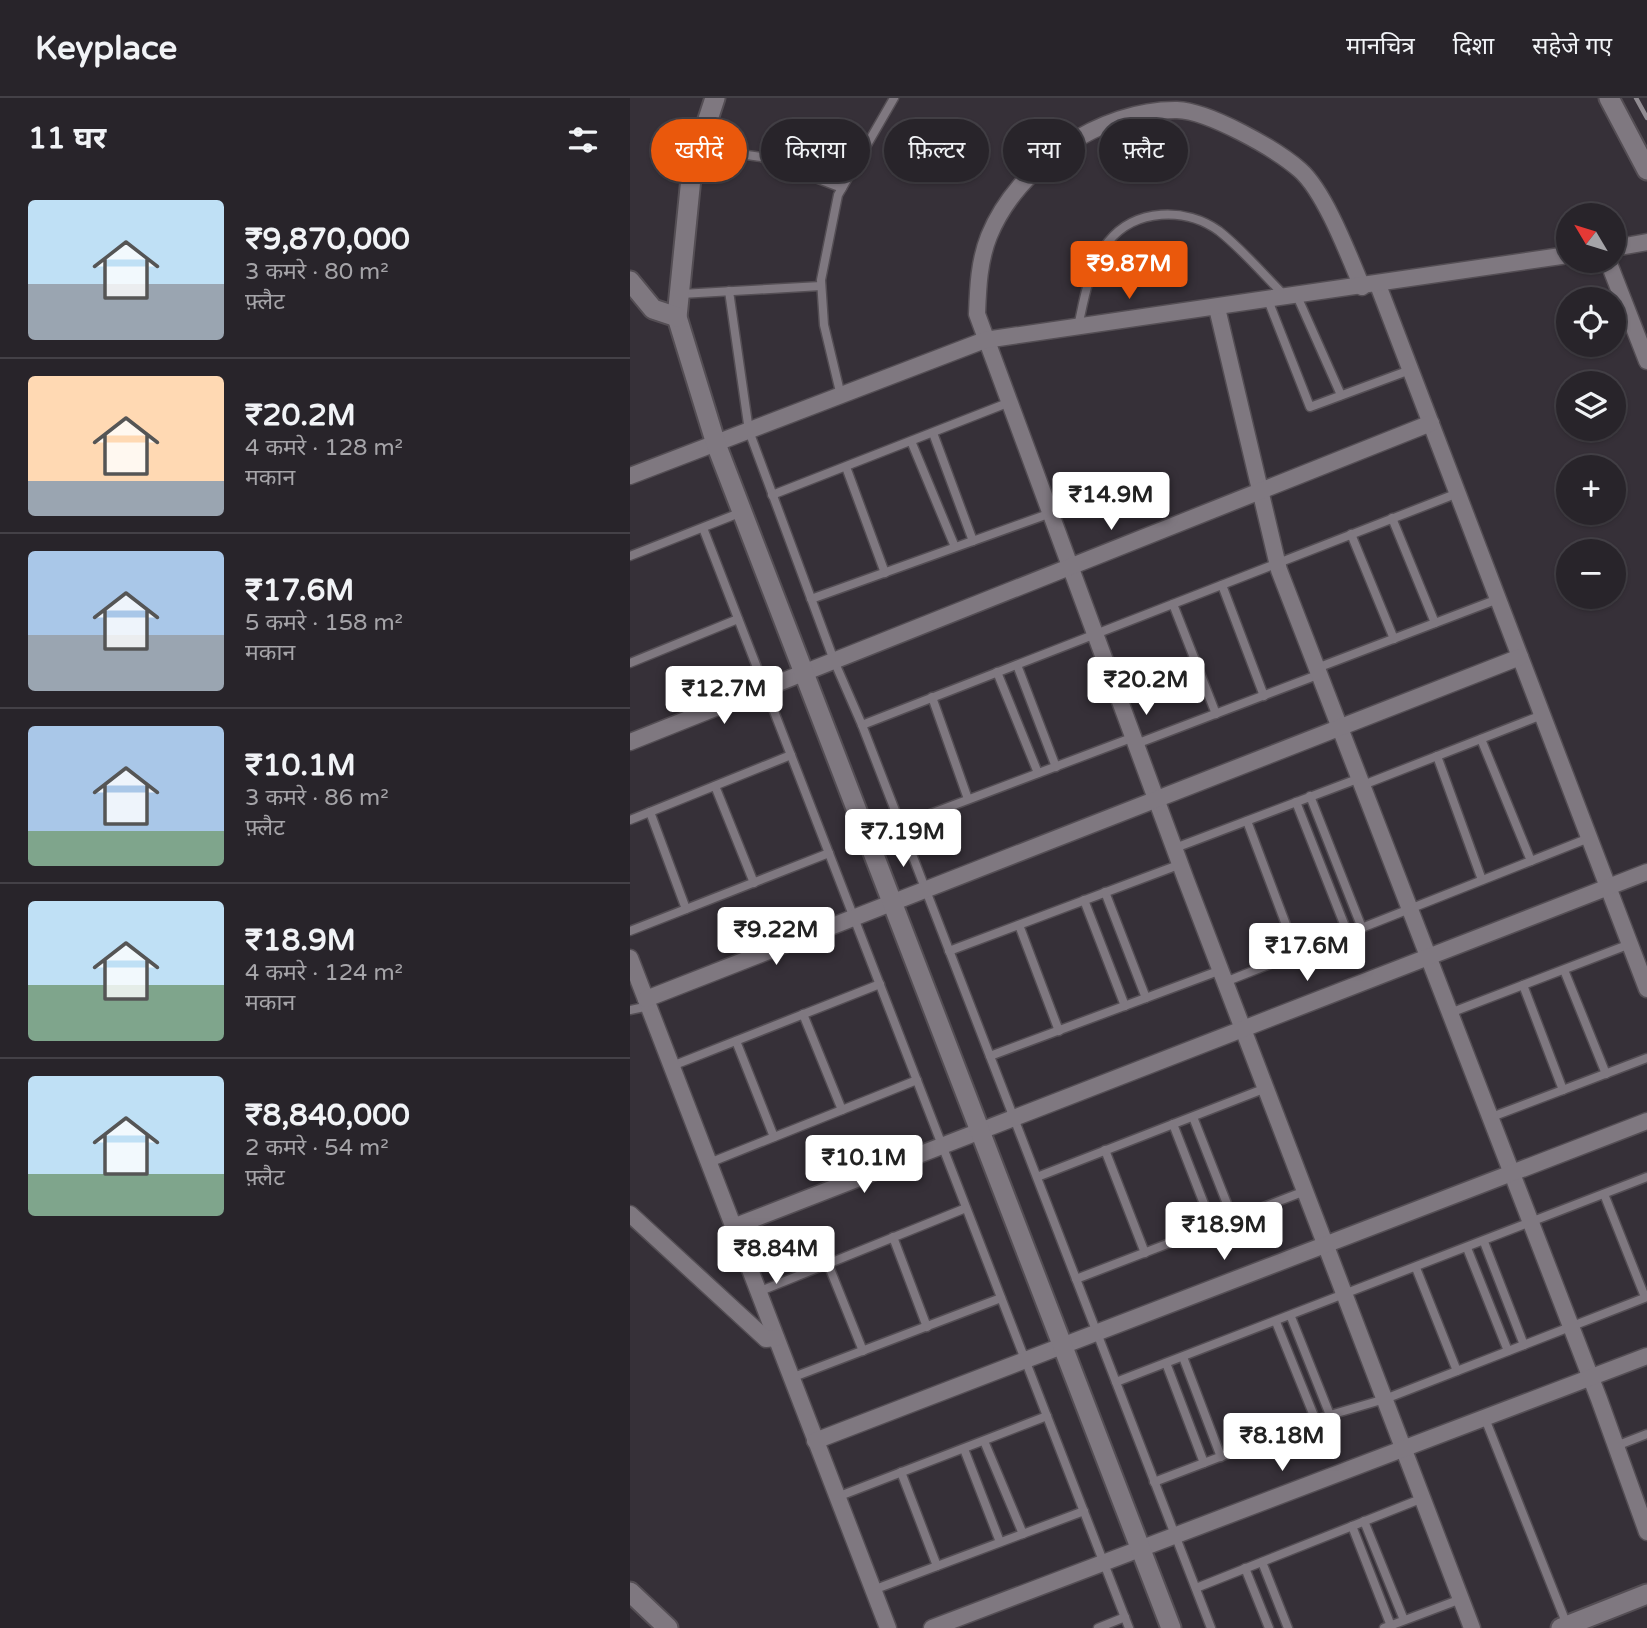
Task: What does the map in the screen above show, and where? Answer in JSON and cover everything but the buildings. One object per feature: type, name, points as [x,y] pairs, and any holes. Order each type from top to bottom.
[{"type":"street","points":[[708,119],[715,98]]},
{"type":"street","points":[[1609,98],[1647,170]]},
{"type":"street","points":[[1472,1628],[1156,799],[977,314],[978,274],[989,235],[1010,200],[1050,156],[1093,129],[1139,114],[1180,110],[1234,129],[1303,172],[1370,286],[1410,370],[1647,989]]},
{"type":"street","points":[[691,182],[677,317],[716,444],[1171,1628]]},
{"type":"street","points":[[1626,246],[1647,242]]},
{"type":"street","points":[[630,476],[985,340],[1556,257]]},
{"type":"street","points":[[1613,273],[1647,361]]},
{"type":"street","points":[[630,281],[653,309],[677,317]]},
{"type":"street","points":[[1217,307],[1278,563],[1616,1446],[1642,1500],[1647,1532]]},
{"type":"street","points":[[630,742],[806,675],[1431,424]]},
{"type":"street","points":[[647,1002],[893,901],[1520,657]]},
{"type":"street","points":[[733,1227],[981,1128],[1647,872]]},
{"type":"street","points":[[630,958],[888,1628]]},
{"type":"street","points":[[815,1441],[1062,1343],[1647,1121]]},
{"type":"street","points":[[630,1214],[766,1339],[776,1338]]},
{"type":"street","points":[[932,1628],[1403,1446],[1647,1356]]},
{"type":"street","points":[[630,1592],[668,1628]]},
{"type":"street","points":[[1564,1627],[1647,1594]]},
{"type":"lane","points":[[841,396],[824,325],[821,286],[838,195],[894,98]]},
{"type":"lane","points":[[747,155],[761,157],[842,188]]},
{"type":"lane","points":[[1078,327],[1089,279],[1108,242],[1132,224],[1165,212],[1197,218],[1220,232],[1292,297],[1340,395]]},
{"type":"lane","points":[[680,294],[821,286]]},
{"type":"lane","points":[[730,290],[749,431],[772,495],[1211,1628]]},
{"type":"lane","points":[[1268,300],[1310,407],[1410,370]]},
{"type":"lane","points":[[772,495],[1010,402]]},
{"type":"lane","points":[[933,433],[973,541]]},
{"type":"lane","points":[[911,441],[954,547]]},
{"type":"lane","points":[[846,467],[885,573]]},
{"type":"lane","points":[[862,725],[1458,493]]},
{"type":"lane","points":[[630,556],[742,512]]},
{"type":"lane","points":[[811,599],[1051,513]]},
{"type":"lane","points":[[1392,518],[1435,623]]},
{"type":"lane","points":[[703,527],[1129,1628]]},
{"type":"lane","points":[[1351,534],[1394,639]]},
{"type":"lane","points":[[1222,585],[1264,696]]},
{"type":"lane","points":[[901,825],[1056,766],[1264,696],[1394,639],[1498,599]]},
{"type":"lane","points":[[1173,604],[1216,714]]},
{"type":"lane","points":[[630,663],[738,619]]},
{"type":"lane","points":[[1017,664],[1056,766]]},
{"type":"lane","points":[[997,672],[1038,773]]},
{"type":"lane","points":[[932,697],[968,799]]},
{"type":"lane","points":[[1175,848],[1310,796],[1437,756],[1542,715]]},
{"type":"lane","points":[[1481,738],[1531,861]]},
{"type":"lane","points":[[630,820],[791,755]]},
{"type":"lane","points":[[1437,756],[1482,880]]},
{"type":"lane","points":[[715,786],[754,883]]},
{"type":"lane","points":[[1310,796],[1362,928]]},
{"type":"lane","points":[[1296,802],[1348,934]]},
{"type":"lane","points":[[650,812],[686,909]]},
{"type":"lane","points":[[1247,821],[1297,954]]},
{"type":"lane","points":[[990,1056],[1146,998],[1297,954],[1589,838]]},
{"type":"lane","points":[[630,931],[829,853]]},
{"type":"lane","points":[[949,951],[1181,864]]},
{"type":"lane","points":[[1105,892],[1146,998]]},
{"type":"lane","points":[[1084,900],[1125,1006]]},
{"type":"lane","points":[[1019,925],[1059,1031]]},
{"type":"lane","points":[[1450,1013],[1630,944]]},
{"type":"lane","points":[[1564,970],[1606,1073]]},
{"type":"lane","points":[[672,1066],[880,984]]},
{"type":"lane","points":[[1524,985],[1563,1090]]},
{"type":"lane","points":[[630,1010],[647,1002]]},
{"type":"lane","points":[[803,1014],[842,1110]]},
{"type":"lane","points":[[736,1041],[774,1137]]},
{"type":"lane","points":[[1489,1118],[1647,1058]]},
{"type":"lane","points":[[709,1163],[917,1080]]},
{"type":"lane","points":[[1037,1177],[1266,1088]]},
{"type":"lane","points":[[1193,1116],[1233,1219]]},
{"type":"lane","points":[[1173,1124],[1213,1227]]},
{"type":"lane","points":[[1105,1150],[1145,1253]]},
{"type":"lane","points":[[1116,1382],[1346,1296],[1647,1177]]},
{"type":"lane","points":[[1076,1279],[1305,1191]]},
{"type":"lane","points":[[1154,1482],[1316,1420],[1384,1399],[1646,1297],[1605,1194]]},
{"type":"lane","points":[[758,1292],[966,1208]]},
{"type":"lane","points":[[893,1237],[927,1326]]},
{"type":"lane","points":[[1484,1242],[1524,1345]]},
{"type":"lane","points":[[1467,1248],[1508,1351]]},
{"type":"lane","points":[[828,1264],[863,1351]]},
{"type":"lane","points":[[1416,1268],[1457,1371]]},
{"type":"lane","points":[[791,1378],[1001,1298]]},
{"type":"lane","points":[[1291,1317],[1330,1415]]},
{"type":"lane","points":[[1276,1322],[1316,1420]]},
{"type":"lane","points":[[1183,1357],[1222,1457]]},
{"type":"lane","points":[[1166,1363],[1204,1463]]},
{"type":"lane","points":[[837,1497],[1047,1416]]},
{"type":"lane","points":[[1484,1416],[1564,1627]]},
{"type":"lane","points":[[1616,1446],[1647,1434]]},
{"type":"lane","points":[[984,1441],[1023,1534]]},
{"type":"lane","points":[[964,1448],[1000,1542]]},
{"type":"lane","points":[[901,1472],[937,1566]]},
{"type":"lane","points":[[1196,1588],[1423,1498]]},
{"type":"lane","points":[[873,1590],[1084,1511]]},
{"type":"lane","points":[[1364,1521],[1405,1620]]},
{"type":"lane","points":[[1352,1525],[1388,1627],[1461,1599]]},
{"type":"lane","points":[[1262,1562],[1288,1628]]},
{"type":"lane","points":[[1245,1568],[1269,1628]]},
{"type":"lane","points":[[1098,1628],[1125,1617]]},
{"type":"railway","points":[[1636,98],[1647,118]]}]
